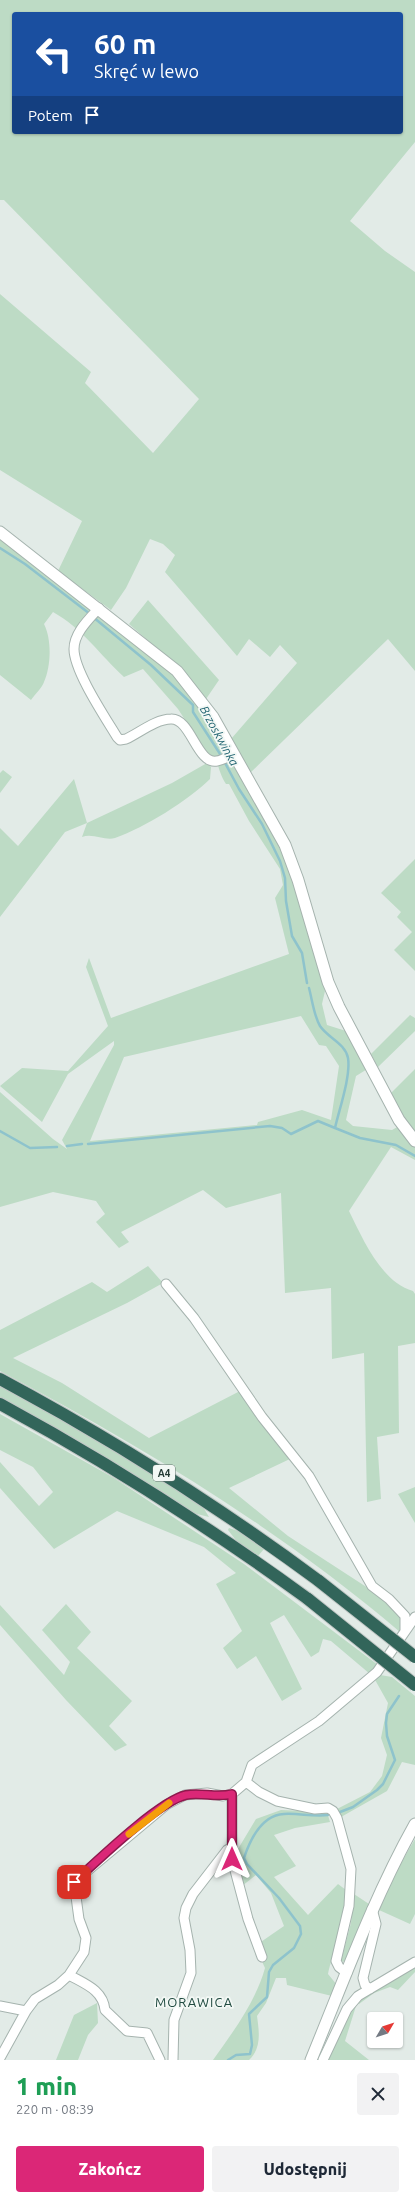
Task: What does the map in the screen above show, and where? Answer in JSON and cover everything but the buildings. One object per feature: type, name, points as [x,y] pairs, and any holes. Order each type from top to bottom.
[{"type":"highway","name":"A4","points":[[0,1379],[148,1464],[232,1518],[320,1581],[415,1657]]},
{"type":"highway","name":"A4","points":[[0,1404],[136,1482],[219,1536],[308,1600],[415,1685]]},
{"type":"street","points":[[0,532],[29,557],[177,671],[214,717],[226,757],[285,845],[298,880],[328,982],[339,1007],[399,1120],[415,1141]]},
{"type":"street","points":[[97,610],[80,630],[74,648],[75,657],[83,677],[117,737],[120,740],[126,739],[172,718],[179,721],[186,728],[203,755],[209,760],[226,757]]},
{"type":"street","points":[[166,1284],[194,1318],[262,1417],[309,1476],[372,1586],[389,1599],[405,1616],[405,1631]]},
{"type":"street","points":[[0,2058],[26,2011],[35,1999],[58,1986],[69,1975],[84,1952],[86,1938],[79,1919],[74,1882],[166,1805],[185,1795],[207,1793],[223,1796],[232,1794],[246,1782],[248,1772],[252,1765],[319,1721],[377,1672],[415,1617]]},
{"type":"street","points":[[246,1782],[259,1792],[277,1801],[308,1808],[328,1808],[333,1811],[337,1818],[351,1869],[349,1906],[336,1961],[338,1967],[347,1973]]},
{"type":"street","points":[[232,1794],[232,1859],[248,1919],[262,1957]]},
{"type":"street","points":[[311,2060],[372,1909],[391,1867],[415,1824]]},
{"type":"street","points":[[173,2060],[174,2020],[191,1973],[190,1950],[184,1918],[186,1908],[193,1894],[227,1850],[232,1847]]},
{"type":"street","points":[[370,1988],[365,1985],[363,1978],[376,1924],[372,1909]]},
{"type":"street","points":[[323,2060],[347,2009],[358,1996],[415,1962]]},
{"type":"street","points":[[69,1975],[94,1989],[104,2001],[105,2010],[127,2031],[147,2033],[160,2060]]},
{"type":"street","points":[[0,2006],[26,2011]]},
{"type":"green space","points":[[0,0],[415,0],[415,142],[350,221],[385,251],[415,272],[415,671],[388,639],[249,774],[231,739],[297,663],[280,645],[270,657],[249,639],[237,656],[165,572],[175,555],[163,544],[150,539],[126,588],[111,610],[58,571],[82,521],[0,470],[0,294],[91,372],[85,383],[153,453],[199,399],[4,200],[0,200]]},
{"type":"green space","points":[[0,537],[167,668],[190,693],[269,825],[290,871],[325,991],[322,1004],[327,1025],[346,1031],[369,1068],[356,1076],[346,1120],[353,1126],[392,1130],[401,1125],[415,1144],[415,1160],[391,1147],[349,1211],[360,1234],[382,1269],[391,1279],[413,1291],[415,1294],[415,1343],[398,1346],[399,1433],[377,1437],[381,1499],[367,1502],[364,1353],[332,1359],[331,1288],[285,1293],[281,1193],[226,1208],[203,1190],[121,1232],[129,1242],[119,1248],[96,1222],[105,1214],[96,1201],[53,1192],[0,1207],[0,1092],[53,1139],[67,1149],[62,1140],[114,1045],[114,1041],[68,1074],[42,1122],[0,1086],[22,1068],[68,1071],[108,1026],[86,967],[89,958],[111,1018],[289,954],[275,898],[283,885],[280,869],[249,821],[229,784],[226,784],[224,781],[215,757],[207,754],[178,709],[143,669],[124,677],[82,634],[63,618],[53,612],[44,624],[47,630],[50,653],[46,676],[42,686],[31,700],[0,675]],"holes":[[[301,1016],[319,1045],[326,1046],[339,1066],[331,1120],[302,1110],[258,1122],[257,1125],[90,1141],[124,1057]]]},
{"type":"green space","points":[[148,600],[219,680],[206,699],[175,664],[129,624]]},
{"type":"green space","points":[[207,763],[211,767],[210,779],[190,796],[166,813],[127,833],[111,839],[90,836],[82,837],[87,823],[172,783]]},
{"type":"green space","points":[[3,770],[12,777],[0,793],[0,773]]},
{"type":"green space","points":[[74,779],[87,823],[65,832],[0,917],[0,828],[18,846]]},
{"type":"green space","points":[[415,859],[415,971],[394,950],[412,932],[397,917],[401,912],[381,893]]},
{"type":"green space","points":[[410,1015],[415,1018],[415,1031],[378,1067],[371,1054]]},
{"type":"green space","points":[[415,1069],[415,1137],[405,1122],[391,1093]]},
{"type":"green space","points":[[148,1266],[163,1283],[127,1303],[13,1358],[62,1383],[149,1438],[240,1391],[292,1458],[229,1488],[288,1536],[388,1601],[404,1621],[400,1632],[354,1594],[306,1558],[207,1490],[104,1428],[0,1371],[0,1330],[92,1282],[107,1292]]},
{"type":"green space","points":[[0,1385],[104,1443],[200,1502],[209,1517],[193,1513],[133,1474],[0,1399]]},
{"type":"green space","points":[[0,1414],[114,1478],[244,1564],[378,1665],[370,1674],[331,1641],[323,1639],[319,1652],[311,1657],[284,1615],[270,1623],[302,1689],[282,1701],[256,1656],[237,1669],[223,1648],[242,1631],[216,1584],[236,1573],[204,1547],[117,1511],[54,1549],[0,1488],[0,1462],[39,1506],[53,1492],[33,1467],[0,1450]]},
{"type":"green space","points":[[415,1487],[415,1523],[398,1494]]},
{"type":"green space","points":[[229,1528],[238,1531],[264,1549],[258,1556],[238,1543],[228,1530]]},
{"type":"green space","points":[[66,1604],[91,1632],[77,1648],[132,1701],[109,1726],[127,1745],[115,1751],[66,1700],[0,1625],[0,1605],[64,1675],[70,1662],[42,1630]]},
{"type":"green space","points":[[380,1675],[392,1677],[415,1696],[415,1765],[402,1762],[387,1791],[341,1817],[337,1809],[370,1792],[382,1776],[387,1755],[381,1738],[388,1703],[374,1678]]},
{"type":"green space","points":[[281,1810],[327,1812],[330,1822],[295,1828],[274,1835],[296,1866],[274,1877],[308,1915],[338,1884],[346,1890],[342,1929],[328,1974],[337,1985],[332,1996],[287,1985],[286,1978],[276,1978],[266,2003],[257,2016],[259,2039],[253,2055],[249,2060],[213,2060],[243,2016],[261,1980],[265,1968],[255,1946],[284,1926],[271,1893],[256,1875],[242,1886],[235,1854],[256,1819]]},
{"type":"green space","points":[[415,1839],[415,1914],[410,1924],[379,1910],[398,1868]]},
{"type":"green space","points":[[354,1894],[369,1904],[345,1962],[341,1961],[351,1923]]},
{"type":"green space","points":[[415,1965],[415,1972],[398,1990],[390,1987],[374,1993],[359,2004],[357,2002],[363,1996]]},
{"type":"green space","points":[[97,2003],[98,2023],[88,2035],[78,2060],[56,2060],[74,2015]]},
{"type":"green space","points":[[354,2005],[356,2006],[345,2041],[369,2060],[325,2060]]},
{"type":"waterway","name":"Brzoskwinka","points":[[0,548],[25,564],[90,614]]},
{"type":"waterway","name":"Brzoskwinka","points":[[93,617],[151,665],[193,705],[193,712],[222,757]]},
{"type":"waterway","name":"Brzoskwinka","points":[[224,761],[239,789],[262,824],[280,861],[285,878],[286,901],[292,936],[302,953],[307,983]]},
{"type":"waterway","name":"Brzoskwinka","points":[[309,988],[320,1026],[340,1044],[348,1058],[348,1074],[335,1128],[360,1138],[396,1145],[415,1156]]},
{"type":"waterway","points":[[88,1144],[270,1126],[282,1128],[291,1134],[318,1121],[335,1128]]},
{"type":"waterway","points":[[0,1131],[30,1148],[57,1147]]},
{"type":"waterway","points":[[67,1146],[82,1144]]},
{"type":"waterway","name":"Brzoskwinka","points":[[340,1812],[353,1807],[383,1784],[395,1760],[387,1736],[387,1714],[399,1696]]},
{"type":"waterway","name":"Brzoskwinka","points":[[228,2060],[236,2055],[250,2054],[252,2045],[249,2014],[267,1997],[269,1972],[273,1965],[294,1948],[301,1934],[300,1926],[279,1898],[247,1864],[244,1858],[253,1836],[263,1824],[276,1815],[328,1815]]},
{"type":"slow traffic","points":[[129,1834],[154,1813],[169,1803]]},
{"type":"district","name":"MORAWICA","points":[[194,2002]]},
{"type":"route","points":[[74,1882],[154,1813],[185,1795],[207,1793],[223,1796],[232,1794],[232,1859]]}]
